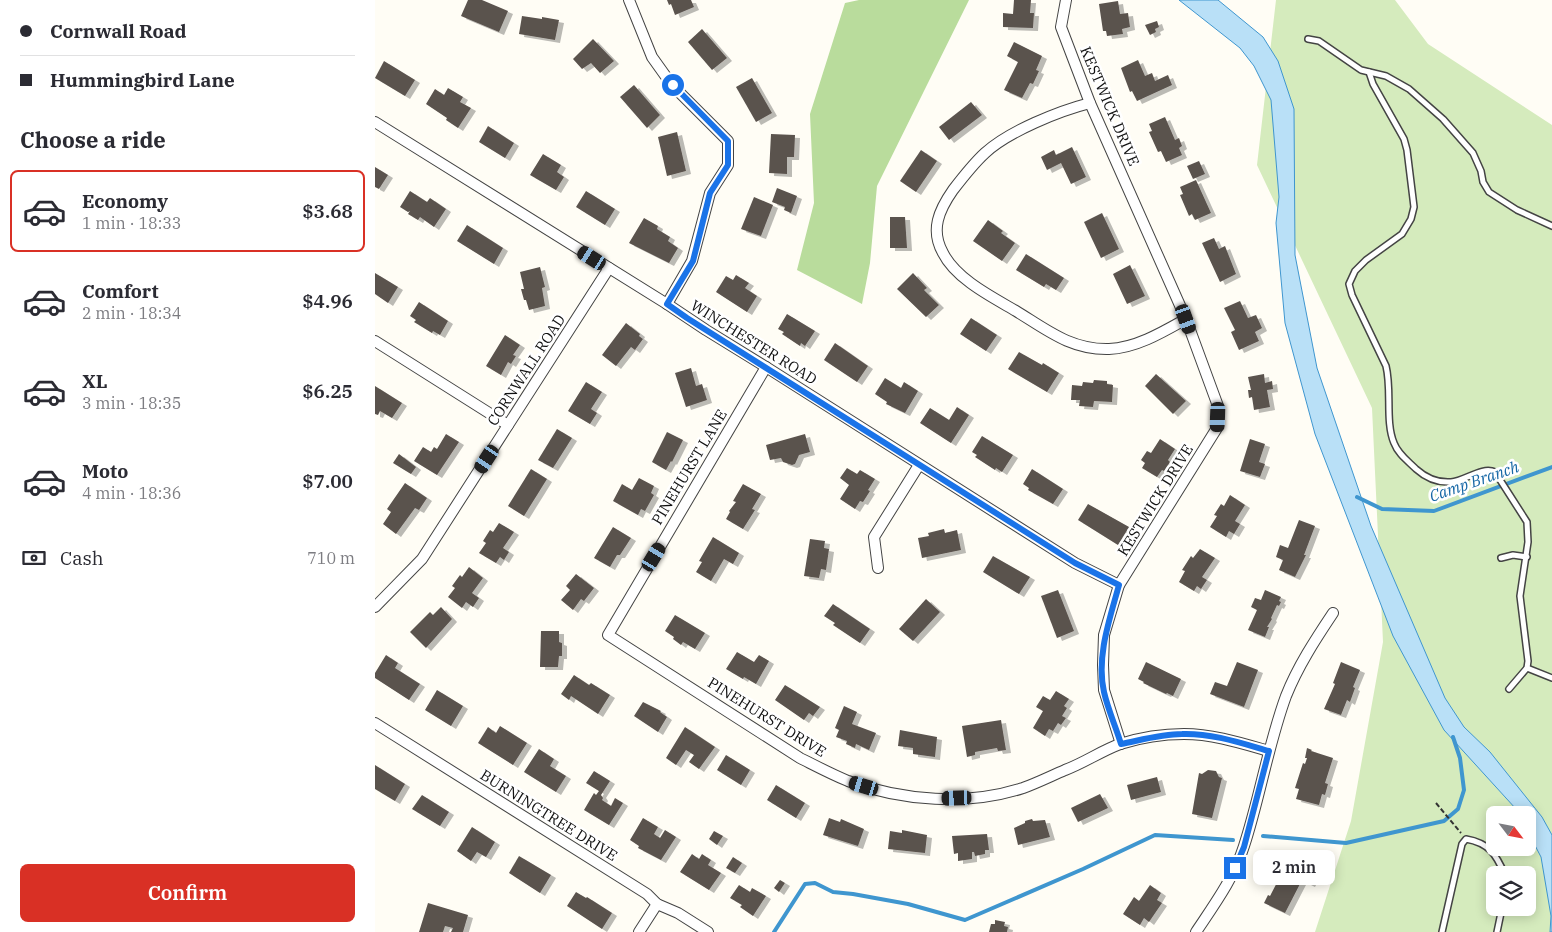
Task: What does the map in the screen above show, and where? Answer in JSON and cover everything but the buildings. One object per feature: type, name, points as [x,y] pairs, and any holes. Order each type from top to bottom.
[{"type":"street","points":[[629,0],[652,57],[673,85],[728,141],[728,165],[710,193],[693,261],[667,304]]},
{"type":"street","name":"KESTWICK DRIVE","points":[[1066,0],[1061,27],[1090,103],[1186,319],[1218,406],[1217,428],[1119,585],[1104,636],[1104,690],[1121,744]]},
{"type":"street","points":[[1090,103],[1071,108],[1004,139],[985,152],[968,169],[942,207],[937,230],[937,240],[942,253],[949,263],[981,290],[1064,341],[1111,349],[1133,345],[1186,319]]},
{"type":"street","name":"WINCHESTER ROAD","points":[[375,122],[667,304],[1075,563],[1119,585]]},
{"type":"street","name":"CORNWALL ROAD","points":[[375,607],[422,559],[609,268]]},
{"type":"street","points":[[375,341],[508,425]]},
{"type":"street","name":"PINEHURST LANE","points":[[607,635],[766,367]]},
{"type":"street","points":[[878,568],[874,537],[919,465]]},
{"type":"street","points":[[1196,932],[1226,887],[1244,847],[1269,751],[1287,696],[1306,654],[1333,614]]},
{"type":"street","name":"PINEHURST DRIVE","points":[[607,635],[800,758],[849,781],[907,796],[940,799],[975,797],[1023,788],[1121,744],[1153,737],[1182,734],[1220,737],[1269,751]]},
{"type":"street","name":"BURNINGTREE DRIVE","points":[[375,723],[647,894],[657,904],[678,913],[708,932]]},
{"type":"street","points":[[639,932],[657,904]]},
{"type":"lane","points":[[1308,39],[1319,41],[1361,70],[1386,76],[1409,89],[1443,119],[1473,153],[1481,171],[1483,182],[1489,192],[1517,210],[1552,226]]},
{"type":"lane","points":[[1369,72],[1378,93],[1405,139],[1415,207],[1403,234],[1366,260],[1355,272],[1349,284],[1351,295],[1386,366],[1389,378],[1391,430],[1394,442],[1406,460],[1429,478],[1441,482],[1452,482],[1486,470],[1495,472],[1527,522],[1527,557],[1520,596],[1528,661],[1527,668],[1509,689]]},
{"type":"lane","points":[[1501,558],[1513,556],[1527,557]]},
{"type":"lane","points":[[1527,668],[1552,678]]},
{"type":"lane","points":[[1442,932],[1462,844],[1466,839],[1488,847],[1501,866]]},
{"type":"lane","points":[[1497,932],[1500,916]]},
{"type":"path","points":[[1436,803],[1466,839]]},
{"type":"green space","points":[[859,0],[969,0],[877,186],[870,263],[862,304],[797,270],[814,203],[810,114],[845,3]]},
{"type":"green space","points":[[1276,0],[1395,0],[1428,44],[1552,125],[1552,932],[1315,932],[1351,821],[1383,642],[1372,408],[1257,165]]},
{"type":"water","points":[[1179,0],[1218,0],[1263,37],[1278,61],[1294,109],[1295,255],[1317,368],[1371,526],[1445,698],[1464,727],[1490,752],[1533,806],[1513,806],[1444,730],[1393,636],[1315,434],[1285,323],[1276,223],[1279,197],[1271,100],[1254,66],[1240,48]]},
{"type":"water","points":[[1536,810],[1552,835],[1552,932],[1550,932],[1551,916],[1541,857],[1536,847]]},
{"type":"waterway","name":"Camp Branch","points":[[1357,497],[1382,509],[1434,511],[1552,467]]},
{"type":"waterway","points":[[1263,836],[1346,843],[1444,821],[1458,809],[1464,790],[1460,758],[1453,737]]},
{"type":"waterway","points":[[774,932],[805,884],[815,883],[833,892],[908,904],[965,920],[1083,869],[1155,835],[1233,840]]},
{"type":"route","points":[[673,85],[728,141],[728,165],[710,193],[693,261],[667,304],[1075,563],[1119,585],[1104,636],[1103,664],[1104,690],[1121,744],[1153,737],[1182,734],[1220,737],[1269,751],[1244,847],[1235,868]]}]
